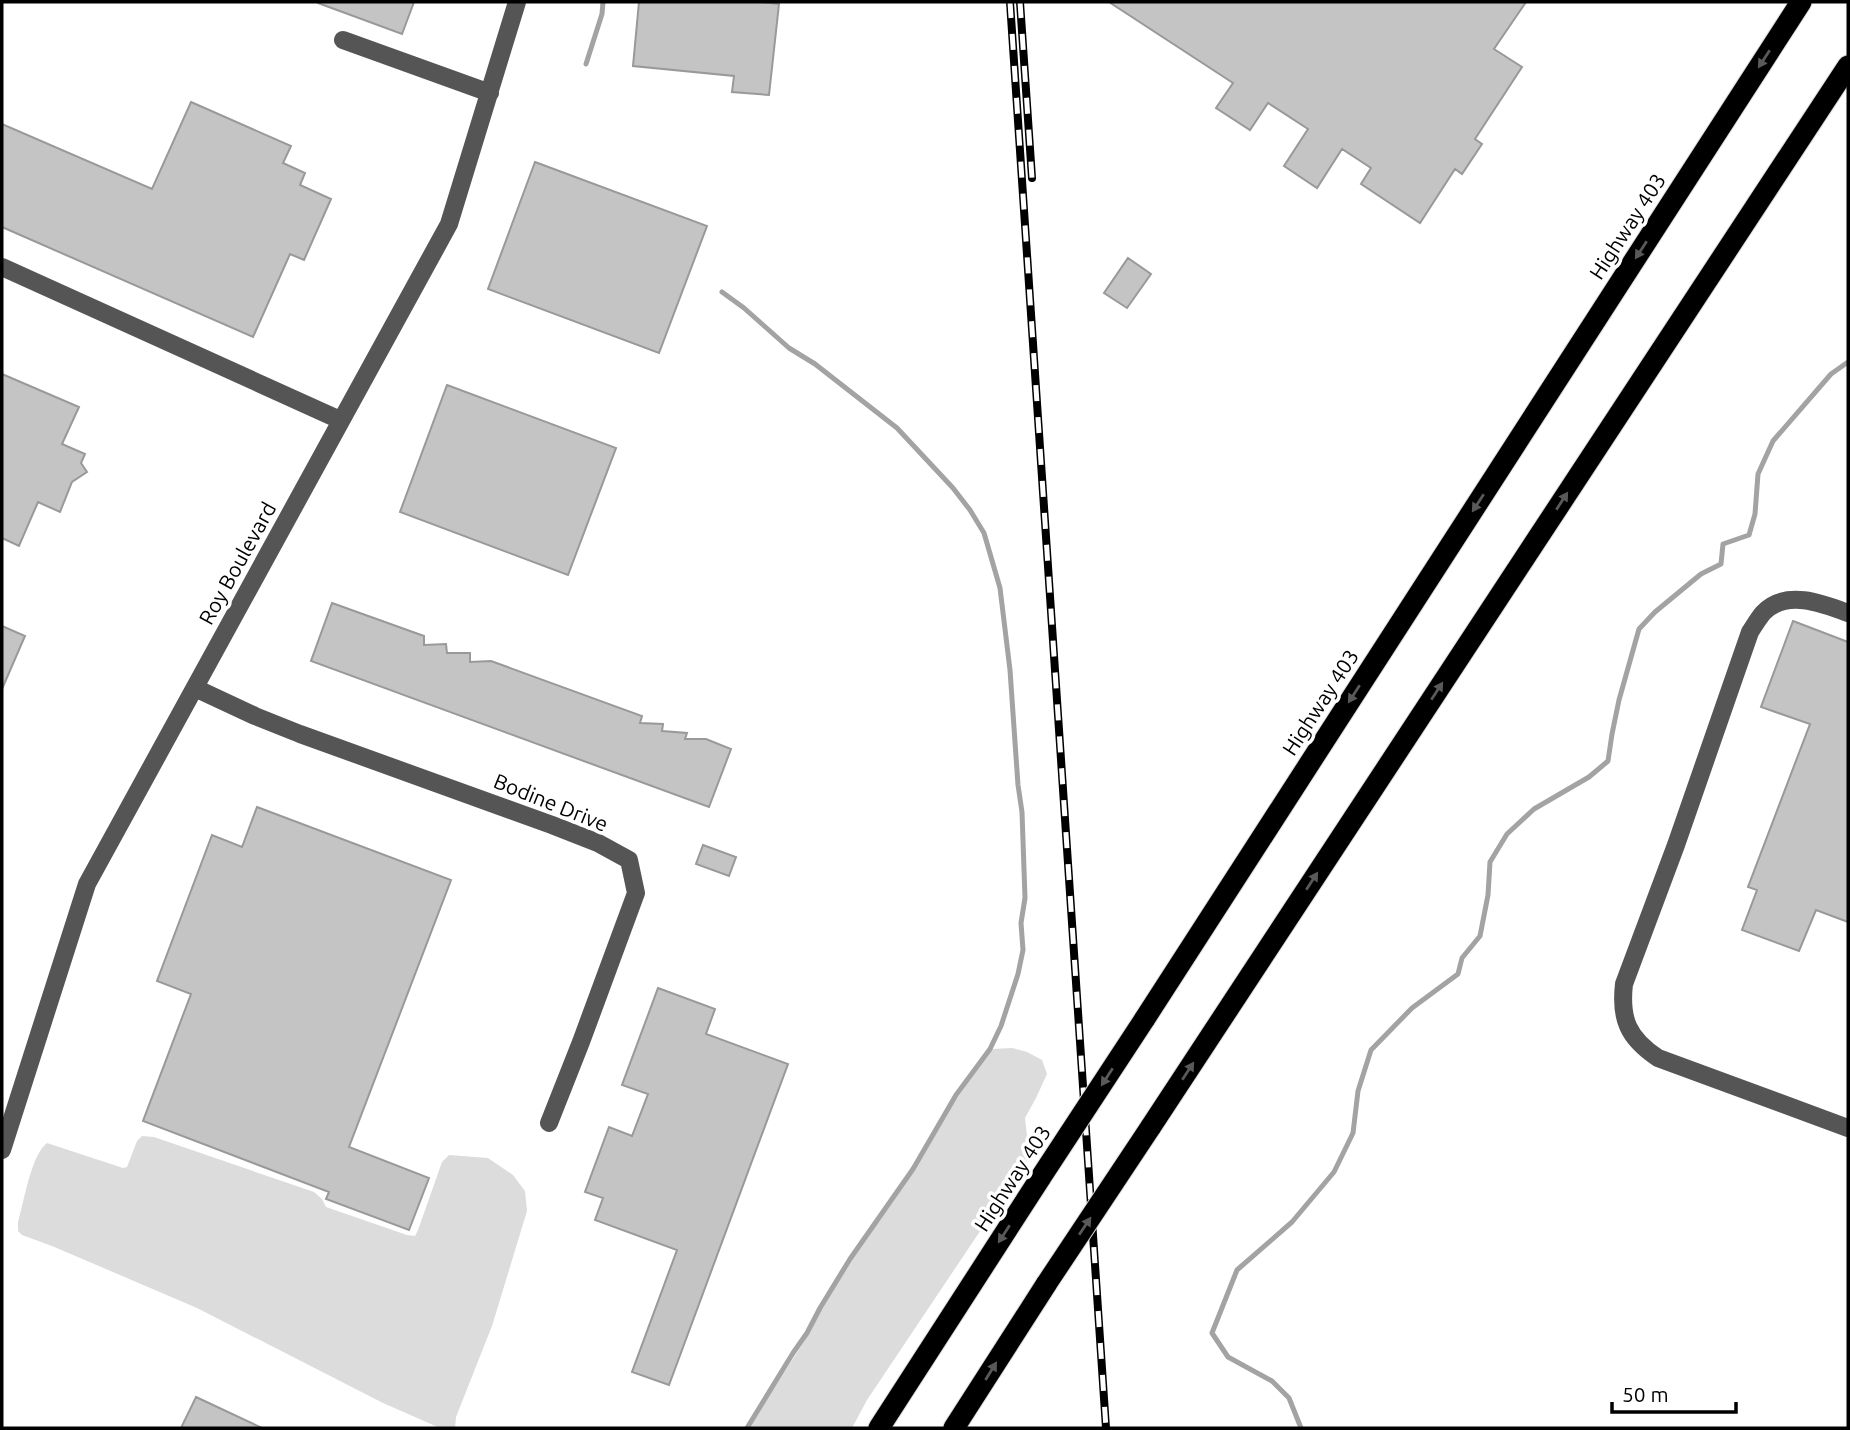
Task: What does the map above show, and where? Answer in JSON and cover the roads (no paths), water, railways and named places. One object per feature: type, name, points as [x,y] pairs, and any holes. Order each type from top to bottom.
[{"type":"highway","name":"Highway 403","points":[[879,1428],[1801,2]]},
{"type":"highway","points":[[954,1428],[1848,66]]},
{"type":"street","name":"Roy Boulevard","points":[[2,1150],[87,884],[449,224],[517,2]]},
{"type":"street","points":[[343,40],[490,93]]},
{"type":"street","points":[[2,267],[340,420]]},
{"type":"street","points":[[1848,613],[1821,603],[1784,600],[1765,612],[1750,632],[1625,984],[1622,1001],[1624,1019],[1632,1035],[1643,1048],[1658,1058],[1848,1128]]},
{"type":"street","name":"Bodine Drive","points":[[195,688],[277,725],[552,825],[629,860],[636,893],[549,1124]]},
{"type":"waterway","points":[[586,64],[602,14],[603,2]]},
{"type":"waterway","points":[[722,292],[789,348],[815,364],[897,428],[953,488],[984,533],[1000,588],[1010,670],[1022,812],[1025,898],[1021,923],[1023,950],[1018,974],[1001,1026],[990,1049],[956,1095],[913,1169],[850,1259],[747,1428]]},
{"type":"waterway","points":[[1301,1428],[1289,1398],[1272,1381],[1228,1357],[1212,1333],[1237,1270],[1292,1222],[1334,1172],[1353,1133],[1358,1091],[1371,1050],[1412,1008],[1458,974],[1462,958],[1480,936],[1488,895],[1490,862],[1507,834],[1534,809],[1589,777],[1608,761],[1619,700],[1639,629],[1701,574],[1721,564],[1723,544],[1749,535],[1755,514],[1758,474],[1773,441],[1831,374],[1848,362]]},
{"type":"railway","points":[[1010,2],[1106,1428]]},
{"type":"railway","points":[[1020,2],[1032,178]]}]
